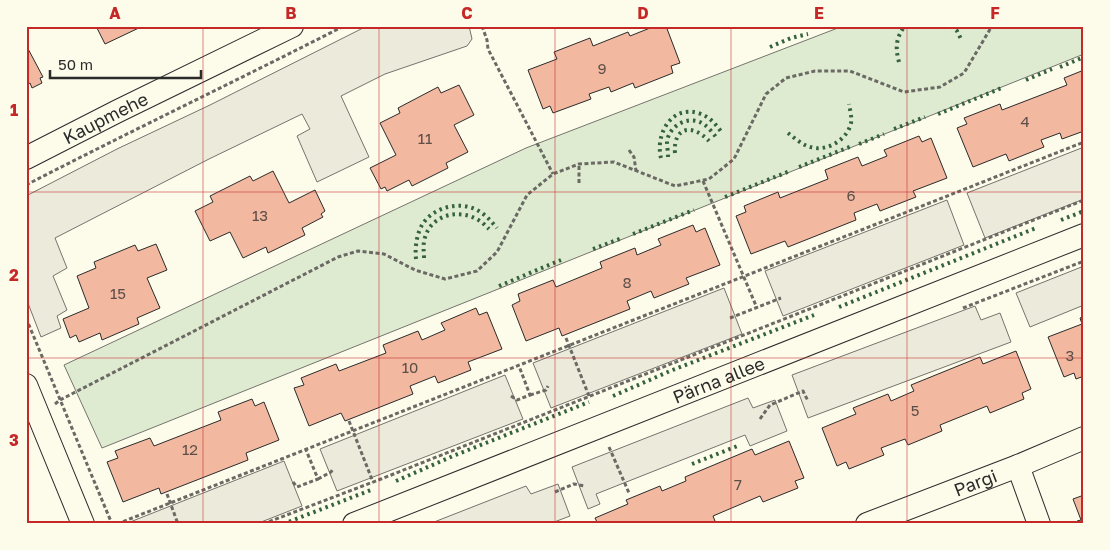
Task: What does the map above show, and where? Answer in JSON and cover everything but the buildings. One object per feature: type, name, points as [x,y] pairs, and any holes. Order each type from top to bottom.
[{"type":"street","name":"Kaupmehe","points":[[26,158],[292,26]]},
{"type":"street","name":"Pärna allee","points":[[354,524],[1084,235]]},
{"type":"street","points":[[26,385],[83,524]]},
{"type":"street","name":"Pargi","points":[[867,524],[1018,466],[1084,438]]},
{"type":"street","points":[[1018,466],[1040,524]]},
{"type":"path","points":[[26,185],[344,26]]},
{"type":"path","points":[[482,26],[488,50],[552,174]]},
{"type":"path","points":[[60,400],[338,257],[358,251],[384,254],[416,270],[445,278],[477,271],[497,252],[528,195],[552,174],[579,164],[614,162],[676,186],[709,179],[734,159],[766,94],[786,78],[815,71],[850,71],[904,92],[940,87],[964,73],[988,28],[992,26]]},
{"type":"path","points":[[117,524],[1084,142]]},
{"type":"path","points":[[629,150],[634,156],[636,171]]},
{"type":"path","points":[[579,164],[579,183]]},
{"type":"path","points":[[703,181],[757,308]]},
{"type":"path","points":[[263,524],[1084,200]]},
{"type":"path","points":[[730,318],[781,298]]},
{"type":"path","points":[[26,318],[112,524]]},
{"type":"path","points":[[566,338],[589,396]]},
{"type":"path","points":[[519,366],[530,395]]},
{"type":"path","points":[[511,396],[517,400],[546,390],[548,386]]},
{"type":"path","points":[[760,419],[770,404],[803,391],[808,401]]},
{"type":"path","points":[[349,421],[373,482]]},
{"type":"path","points":[[609,447],[629,494]]},
{"type":"path","points":[[306,450],[318,479]]},
{"type":"path","points":[[293,482],[297,487],[332,472],[333,469]]},
{"type":"path","points":[[555,492],[574,484],[584,486]]},
{"type":"path","points":[[167,494],[178,524]]},
{"type":"green space","points":[[843,26],[1084,26],[1084,54],[102,448],[64,365],[526,148]]},
{"type":"shaded area","points":[[367,26],[469,26],[472,39],[467,46],[385,74],[341,96],[369,157],[317,182],[297,136],[310,129],[302,114],[209,159],[55,238],[67,268],[53,276],[67,310],[57,316],[61,328],[41,337],[26,298],[26,196]]},
{"type":"shaded area","points":[[1084,147],[1084,199],[985,238],[967,193]]},
{"type":"shaded area","points":[[947,200],[964,245],[783,316],[765,271]]},
{"type":"shaded area","points":[[1084,266],[1084,305],[1030,327],[1016,293]]},
{"type":"shaded area","points":[[724,288],[742,334],[551,408],[533,363]]},
{"type":"shaded area","points":[[975,306],[981,320],[1000,313],[1011,342],[808,418],[792,375]]},
{"type":"shaded area","points":[[505,375],[523,419],[337,491],[320,449]]},
{"type":"shaded area","points":[[748,398],[753,408],[775,400],[787,431],[750,446],[745,435],[596,494],[600,504],[588,509],[572,467]]},
{"type":"shaded area","points":[[284,461],[302,506],[256,524],[125,524]]},
{"type":"shaded area","points":[[558,484],[570,516],[549,524],[429,524],[526,486],[531,494]]},
{"type":"hedge","points":[[899,62],[897,43],[905,26]]},
{"type":"hedge","points":[[951,26],[957,31],[961,39]]},
{"type":"hedge","points":[[770,47],[791,38],[808,34]]},
{"type":"hedge","points":[[1060,67],[1084,57]]},
{"type":"hedge","points":[[1026,80],[1052,69]]},
{"type":"hedge","points":[[938,114],[1004,87]]},
{"type":"hedge","points":[[788,133],[807,146],[821,148],[832,145],[838,142],[849,128],[851,123],[849,104]]},
{"type":"hedge","points":[[661,158],[660,140],[663,132],[667,124],[680,113],[702,114],[712,121],[722,133]]},
{"type":"hedge","points":[[894,129],[925,117]]},
{"type":"hedge","points":[[668,157],[667,141],[669,135],[682,122],[694,120],[699,122],[706,126],[716,137]]},
{"type":"hedge","points":[[675,153],[677,138],[685,130],[703,135],[709,141]]},
{"type":"hedge","points":[[859,144],[884,134]]},
{"type":"hedge","points":[[799,167],[852,146]]},
{"type":"hedge","points":[[725,197],[790,171]]},
{"type":"hedge","points":[[416,259],[416,244],[420,229],[424,222],[437,211],[453,206],[469,207],[483,214],[497,228]]},
{"type":"hedge","points":[[633,234],[694,210]]},
{"type":"hedge","points":[[1061,220],[1084,211]]},
{"type":"hedge","points":[[424,258],[424,244],[431,225],[446,216],[454,214],[472,217],[489,229]]},
{"type":"hedge","points":[[839,307],[1036,228]]},
{"type":"hedge","points":[[593,249],[622,238]]},
{"type":"hedge","points":[[499,286],[561,260]]},
{"type":"hedge","points":[[613,396],[670,371],[814,315]]},
{"type":"hedge","points":[[396,481],[453,456],[589,402]]},
{"type":"hedge","points":[[692,464],[740,445]]},
{"type":"hedge","points":[[283,524],[371,490]]}]
